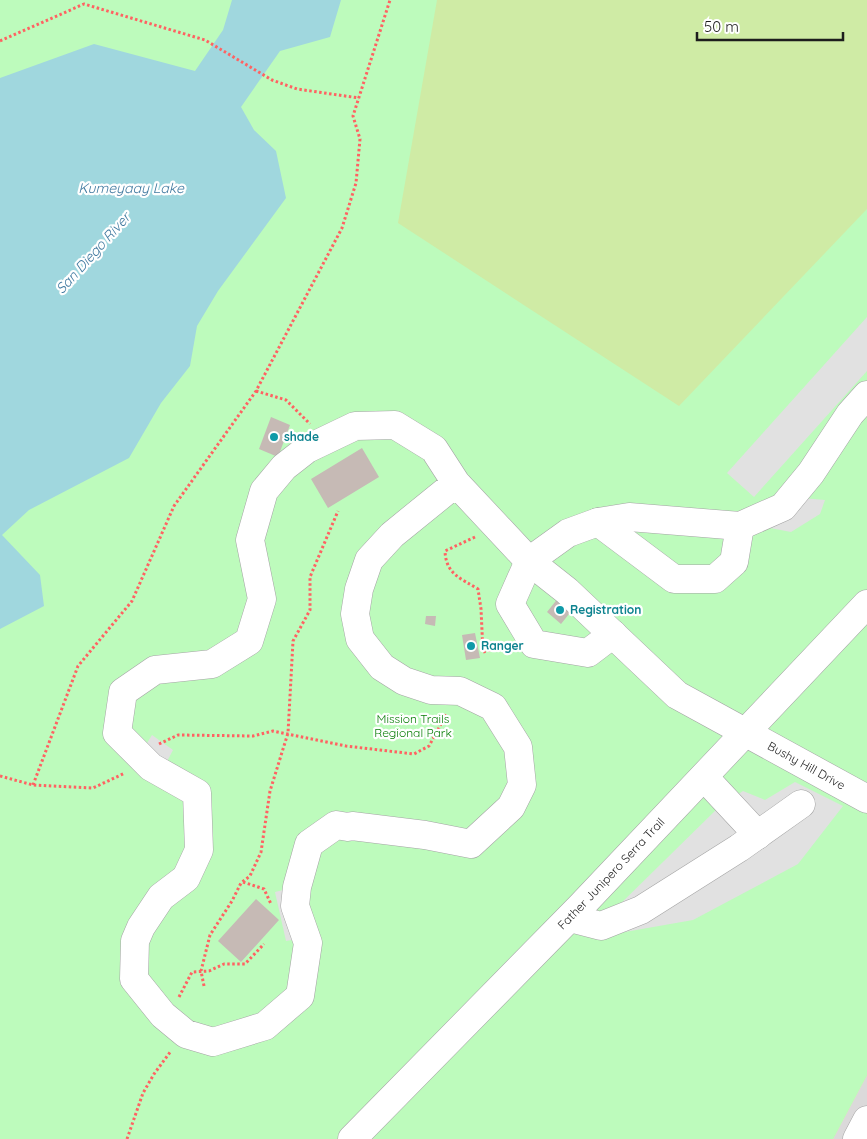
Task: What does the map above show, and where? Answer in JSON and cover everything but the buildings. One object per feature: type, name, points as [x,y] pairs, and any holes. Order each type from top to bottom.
[{"type":"street","points":[[613,634],[588,653],[534,644],[510,604],[529,561],[568,533],[598,522],[629,517],[740,526],[783,507],[812,473],[850,414],[867,395]]},
{"type":"street","name":"Bushy Hill Drive","points":[[144,760],[117,733],[123,692],[155,670],[212,664],[249,641],[262,599],[250,540],[264,491],[284,467],[307,449],[355,426],[395,425],[434,448],[456,484],[529,561],[567,590],[677,694],[867,799]]},
{"type":"street","points":[[144,760],[151,767],[197,793],[199,850],[186,878],[161,897],[141,927],[135,942],[134,980],[163,1015],[186,1034],[213,1042],[265,1026],[300,996],[308,943],[295,906],[297,887],[309,844],[336,825],[425,835],[472,844],[511,807],[522,785],[518,747],[493,707],[460,691],[430,690],[404,681],[382,667],[360,639],[355,614],[359,589],[369,560],[392,535],[456,484]]},
{"type":"street","points":[[598,522],[674,579],[715,579],[734,562],[740,526]]},
{"type":"street","name":"Father Junipero Serra Trail","points":[[352,1139],[570,918],[867,604]]},
{"type":"street","points":[[704,777],[758,835]]},
{"type":"street","points":[[570,918],[601,926],[641,910],[758,835],[801,804]]},
{"type":"street","points":[[856,1139],[867,1120]]},
{"type":"path","points":[[33,785],[78,666],[132,601],[174,506],[256,391],[342,228],[356,183],[360,139],[353,116],[390,0]]},
{"type":"path","points":[[0,41],[84,4],[205,40],[272,80],[297,89],[359,98]]},
{"type":"path","points":[[256,391],[286,400],[327,440]]},
{"type":"path","points":[[204,986],[201,971],[210,935],[243,882],[250,876],[260,852],[270,791],[288,733],[293,642],[310,610],[310,577],[338,511]]},
{"type":"path","points":[[490,519],[474,538],[444,551],[445,562],[451,571],[478,589],[483,652],[508,644]]},
{"type":"path","points":[[0,776],[33,785],[93,788],[135,769],[155,745],[178,735],[253,736],[273,731],[346,746],[414,754],[429,746],[460,691]]},
{"type":"path","points":[[243,882],[264,889],[272,906]]},
{"type":"path","points":[[127,1139],[143,1093],[154,1074],[186,1034],[188,1022],[178,996],[192,972],[209,970],[224,964],[245,964],[264,944]]},
{"type":"shaded area","points":[[867,317],[867,371],[754,497],[727,473]]},
{"type":"shaded area","points":[[802,498],[825,500],[820,514],[791,532],[765,527]]},
{"type":"shaded area","points":[[152,735],[173,750],[163,769],[141,753]]},
{"type":"shaded area","points":[[795,782],[843,806],[798,864],[693,920],[602,936],[609,915],[719,807],[743,791],[765,800]]},
{"type":"shaded area","points":[[287,889],[298,939],[286,941],[275,892]]},
{"type":"shaded area","points":[[867,1075],[867,1139],[833,1139]]},
{"type":"green space","name":"Mission Trails Regional Park","points":[[0,0],[437,0],[398,223],[679,406],[867,209],[867,1075],[833,1139],[0,1139]]},
{"type":"green space","name":"Mission Trails Regional Park","points":[[341,0],[867,0],[867,1075],[833,1139],[0,1139]]},
{"type":"water","name":"Kumeyaay Lake","points":[[232,0],[341,0],[330,37],[280,51],[241,107],[254,130],[276,151],[286,198],[218,291],[197,326],[190,366],[161,403],[129,458],[29,510],[2,535],[40,575],[44,606],[0,629],[0,78],[94,44],[195,71],[223,30]]},
{"type":"place","name":"shade","points":[[274,437]]},
{"type":"place","name":"Registration","points":[[560,610]]},
{"type":"place","name":"Ranger","points":[[471,646]]},
{"type":"water label","name":"San Diego River","points":[[93,253]]}]
